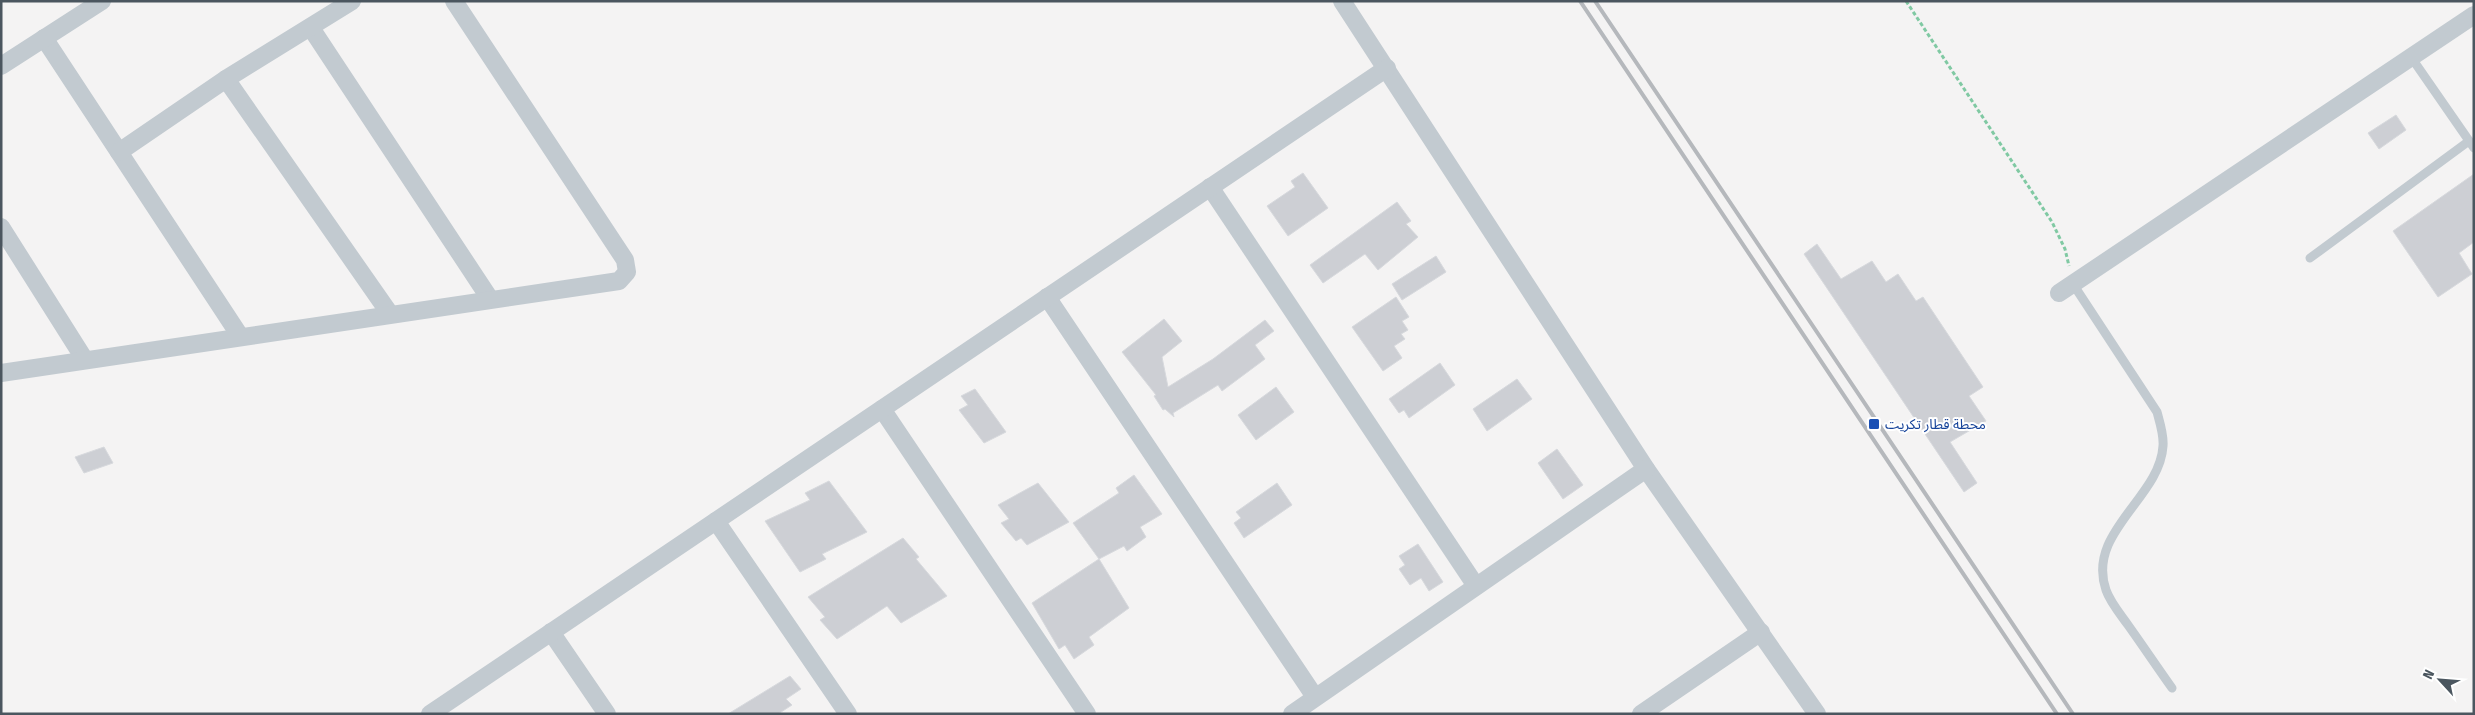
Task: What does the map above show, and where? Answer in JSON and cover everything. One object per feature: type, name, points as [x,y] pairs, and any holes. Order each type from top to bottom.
[{"type":"street","points":[[1,66],[102,1]]},
{"type":"street","points":[[119,152],[226,80],[352,1]]},
{"type":"street","points":[[3,371],[619,281],[628,272],[628,266],[454,1]]},
{"type":"street","points":[[1342,1],[1646,468],[1817,714]]},
{"type":"street","points":[[2066,288],[2474,15]]},
{"type":"street","points":[[311,28],[490,299]]},
{"type":"street","points":[[44,38],[240,336]]},
{"type":"street","points":[[430,714],[1387,68]]},
{"type":"street","points":[[226,80],[390,314]]},
{"type":"street","points":[[1210,187],[1476,586]]},
{"type":"street","points":[[1,227],[85,360]]},
{"type":"street","points":[[1047,297],[1316,697]]},
{"type":"street","points":[[882,409],[1087,714]]},
{"type":"street","points":[[1292,714],[1646,468]]},
{"type":"street","points":[[716,521],[848,714]]},
{"type":"street","points":[[551,632],[607,714]]},
{"type":"street","points":[[1641,714],[1761,632]]},
{"type":"lane","points":[[2310,258],[2472,144],[2412,57]]},
{"type":"lane","points":[[2066,288],[2156,412],[2161,426],[2164,446],[2158,468],[2118,525],[2107,548],[2104,569],[2106,590],[2172,688]]},
{"type":"path","points":[[1906,1],[2052,222],[2065,248],[2066,288]]},
{"type":"building","points":[[2396,115],[2406,130],[2379,149],[2368,133]]},
{"type":"building","points":[[1303,173],[1328,208],[1288,236],[1267,206],[1295,187],[1291,181]]},
{"type":"building","points":[[2474,174],[2474,242],[2459,253],[2472,274],[2438,297],[2393,231]]},
{"type":"building","points":[[1397,202],[1411,221],[1406,224],[1418,237],[1378,270],[1365,254],[1323,283],[1310,265]]},
{"type":"building","points":[[1817,244],[1841,279],[1872,261],[1886,282],[1898,274],[1916,301],[1923,297],[1983,387],[1969,396],[1986,421],[1950,442],[1977,483],[1964,492],[1804,254]]},
{"type":"building","points":[[1436,256],[1446,272],[1402,300],[1392,284]]},
{"type":"building","points":[[1396,297],[1409,317],[1402,321],[1408,330],[1401,334],[1405,339],[1394,346],[1402,358],[1383,371],[1352,327]]},
{"type":"building","points":[[1164,319],[1182,341],[1162,357],[1168,387],[1213,359],[1265,320],[1274,331],[1255,345],[1265,359],[1222,391],[1218,385],[1173,413],[1174,417],[1165,409],[1163,410],[1154,396],[1156,395],[1122,352]]},
{"type":"building","points":[[1440,363],[1455,385],[1409,418],[1404,410],[1399,413],[1389,399]]},
{"type":"building","points":[[1517,379],[1532,399],[1487,431],[1473,409]]},
{"type":"building","points":[[1276,387],[1294,412],[1256,440],[1238,415]]},
{"type":"building","points":[[975,389],[1006,432],[984,443],[959,410],[968,405],[961,396]]},
{"type":"building","points":[[104,447],[113,463],[84,473],[75,457]]},
{"type":"building","points":[[1557,449],[1583,485],[1563,499],[1538,463]]},
{"type":"building","points":[[1134,475],[1162,514],[1140,527],[1146,537],[1127,551],[1124,546],[1099,559],[1073,523],[1119,493],[1116,488]]},
{"type":"building","points":[[829,481],[867,532],[822,554],[826,559],[800,572],[765,521],[810,500],[805,493]]},
{"type":"building","points":[[1038,483],[1069,522],[1027,545],[1021,538],[1016,541],[1001,523],[1009,519],[998,505]]},
{"type":"building","points":[[1277,483],[1292,505],[1244,538],[1234,523],[1241,518],[1236,512]]},
{"type":"building","points":[[903,538],[919,557],[916,559],[947,596],[901,623],[887,606],[837,639],[820,620],[825,617],[808,597]]},
{"type":"building","points":[[1418,544],[1443,582],[1429,591],[1421,578],[1410,585],[1399,569],[1405,565],[1399,556]]},
{"type":"building","points":[[1099,559],[1129,608],[1089,637],[1094,645],[1074,659],[1065,645],[1059,649],[1032,603]]},
{"type":"building","points":[[790,676],[801,689],[786,699],[792,705],[778,714],[728,714]]},
{"type":"railway","points":[[1580,1],[2057,714]]},
{"type":"railway","points":[[1595,1],[2073,714]]},
{"type":"place","name":"محطة قطار تكريت","points":[[1874,424]]}]
